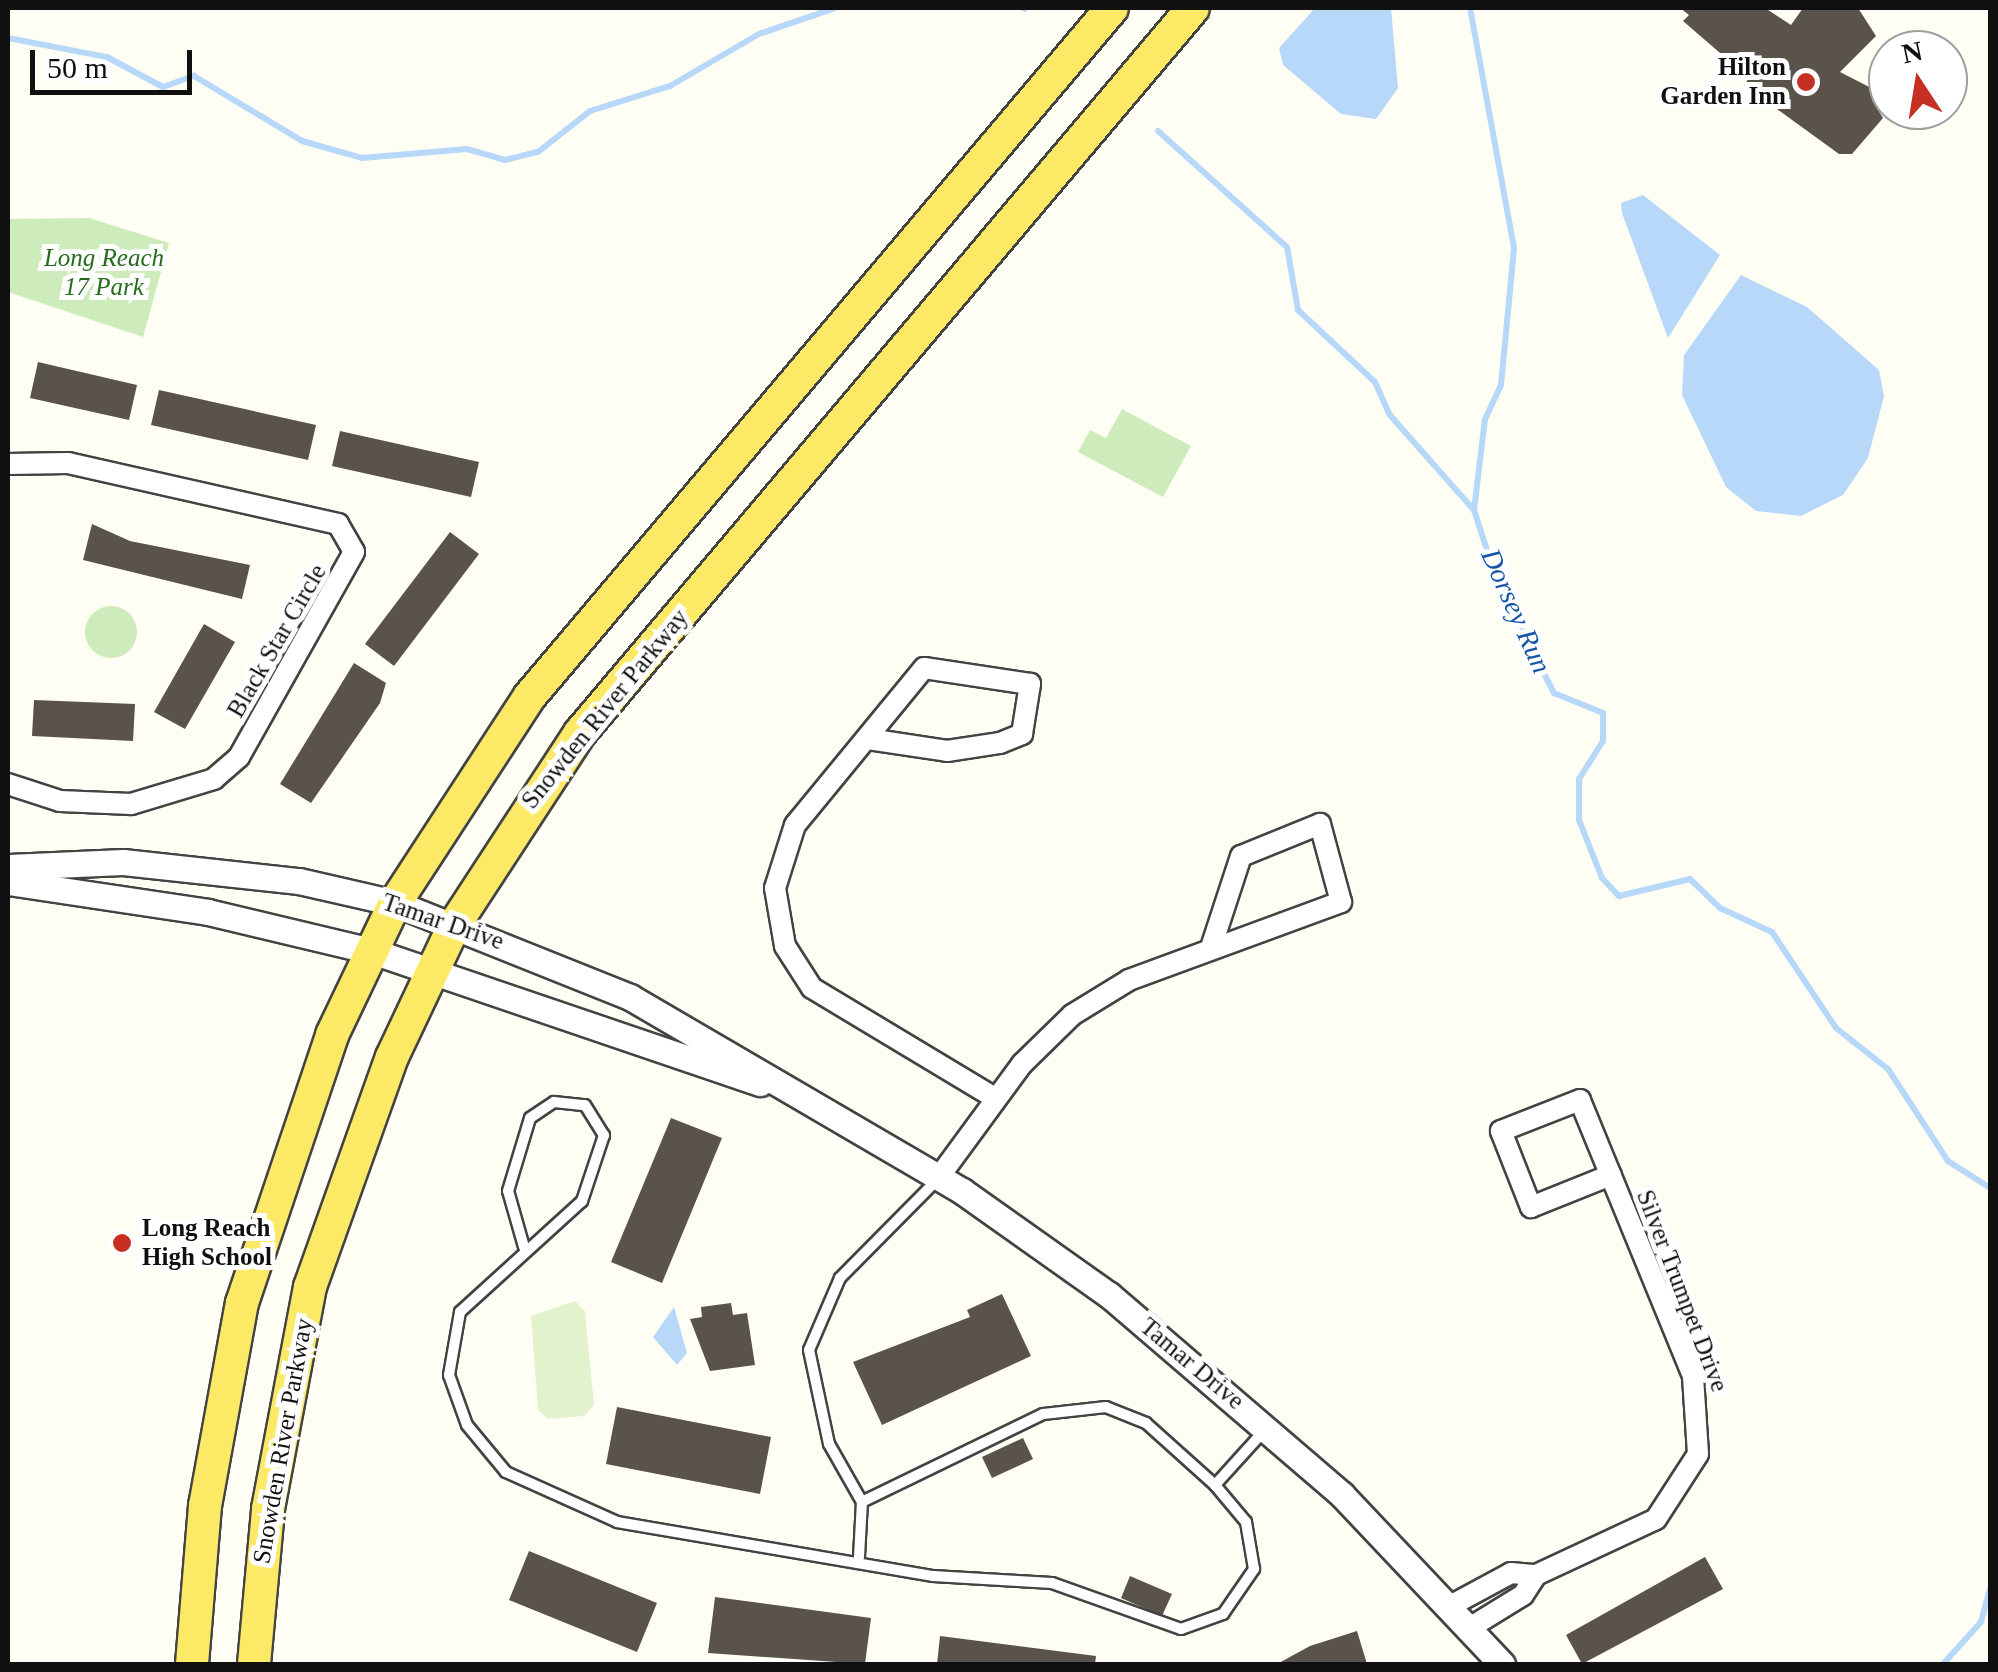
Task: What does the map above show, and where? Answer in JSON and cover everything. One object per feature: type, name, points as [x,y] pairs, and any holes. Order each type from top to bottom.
[{"type":"main road","points":[[192,1664],[207,1490],[242,1303],[332,1034],[396,903],[530,696],[1112,8]]},
{"type":"main road","name":"Snowden River Parkway","points":[[254,1664],[268,1509],[310,1286],[433,968],[455,924],[580,733],[1194,8]]},
{"type":"street","name":"Black Star Circle","points":[[8,464],[68,462],[338,524],[354,552],[238,757],[214,779],[131,804],[60,801],[8,784]]},
{"type":"street","points":[[868,739],[947,751],[1000,743],[1022,734],[1030,684],[924,668],[784,844],[774,888],[784,946],[839,1010],[995,1098]]},
{"type":"street","points":[[939,1177],[995,1098],[1072,1015],[1211,948],[1340,902],[1320,824],[1241,856],[1211,948]]},
{"type":"street","name":"Tamar Drive","points":[[8,866],[215,868],[396,903],[630,997],[939,1177],[1109,1295],[1268,1427],[1450,1606],[1502,1664]]},
{"type":"street","name":"Tamar Drive","points":[[8,882],[208,912],[372,950],[433,968],[839,1116]]},
{"type":"street","name":"Silver Trumpet Drive","points":[[1450,1606],[1511,1573],[1536,1575],[1656,1520],[1698,1454],[1693,1376],[1580,1100],[1501,1131],[1531,1207],[1610,1175]]},
{"type":"street","name":"Silver Trumpet Drive","points":[[1470,1627],[1523,1595],[1536,1575]]},
{"type":"lane","points":[[524,1247],[508,1191],[530,1118],[554,1102],[585,1105],[604,1135],[594,1175],[582,1201],[524,1247],[460,1312],[449,1350],[467,1425],[506,1472],[656,1534],[859,1557],[932,1576],[1052,1583],[1146,1622],[1196,1626],[1239,1600],[1254,1570],[1246,1522],[1215,1485],[1146,1423],[1086,1407],[1043,1414],[862,1502]]},
{"type":"lane","points":[[859,1557],[862,1502],[817,1408],[815,1323],[840,1278],[939,1177]]},
{"type":"lane","points":[[1215,1485],[1268,1427]]},
{"type":"green space","name":"Long Reach 17 Park","points":[[89,218],[169,243],[143,337],[8,292],[8,219]]},
{"type":"green space","points":[[1122,409],[1191,446],[1163,497],[1078,452],[1090,430],[1106,438]]},
{"type":"green space","points":[[111,606],[129,614],[137,632],[129,650],[111,658],[93,650],[85,632],[93,614]]},
{"type":"green space","points":[[575,1301],[585,1311],[594,1405],[584,1416],[548,1419],[538,1410],[531,1316]]},
{"type":"water","points":[[1315,8],[1391,8],[1398,88],[1376,119],[1341,114],[1283,65],[1279,48]]},
{"type":"water","points":[[1643,195],[1720,255],[1668,338],[1622,213],[1621,203]]},
{"type":"water","points":[[1741,275],[1807,307],[1879,370],[1884,396],[1868,458],[1843,495],[1801,516],[1756,511],[1726,487],[1682,395],[1684,355]]},
{"type":"water","points":[[674,1307],[687,1353],[677,1365],[653,1337]]},
{"type":"building","name":"Hilton Garden Inn","points":[[1680,8],[1765,8],[1791,25],[1803,8],[1858,8],[1872,30],[1868,30],[1868,44],[1840,72],[1868,86],[1868,130],[1873,130],[1852,154],[1839,154],[1744,85],[1749,78],[1683,21],[1689,15]]},
{"type":"building","points":[[38,362],[137,385],[129,420],[30,398]]},
{"type":"building","points":[[159,390],[316,425],[308,460],[151,425]]},
{"type":"building","points":[[340,431],[479,462],[471,497],[332,466]]},
{"type":"building","points":[[92,524],[130,541],[250,565],[242,599],[83,560]]},
{"type":"building","points":[[450,532],[479,554],[394,666],[365,644]]},
{"type":"building","points":[[204,624],[235,642],[185,729],[154,712]]},
{"type":"building","points":[[354,663],[386,683],[380,703],[311,803],[280,784]]},
{"type":"building","points":[[34,700],[135,704],[133,741],[32,736]]},
{"type":"building","points":[[671,1118],[722,1138],[662,1283],[611,1262]]},
{"type":"building","points":[[1002,1294],[1031,1356],[882,1425],[853,1362],[970,1317],[967,1310]]},
{"type":"building","points":[[731,1303],[733,1315],[747,1313],[755,1365],[710,1371],[690,1319],[702,1317],[701,1307]]},
{"type":"building","points":[[617,1407],[771,1437],[760,1494],[606,1464]]},
{"type":"building","points":[[1023,1438],[1033,1459],[992,1478],[982,1457]]},
{"type":"building","points":[[529,1551],[657,1603],[637,1652],[509,1600]]},
{"type":"building","points":[[1705,1557],[1723,1589],[1582,1664],[1566,1635]]},
{"type":"building","points":[[1130,1576],[1172,1594],[1162,1616],[1121,1598]]},
{"type":"building","points":[[715,1597],[871,1618],[865,1664],[708,1653]]},
{"type":"building","points":[[1357,1631],[1367,1664],[1277,1664],[1310,1646]]},
{"type":"building","points":[[940,1636],[1096,1656],[1095,1664],[937,1664]]},
{"type":"waterway","name":"Dorsey Run","points":[[8,38],[107,57],[163,87],[194,76],[302,141],[362,158],[467,149],[505,160],[538,152],[590,111],[670,86],[759,34],[835,8]]},
{"type":"waterway","points":[[1470,8],[1514,248],[1501,385],[1485,419],[1474,510]]},
{"type":"waterway","name":"Dorsey Run","points":[[1158,131],[1287,247],[1298,310],[1375,382],[1389,414],[1474,510],[1498,584],[1554,693],[1603,713],[1603,741],[1579,779],[1579,820],[1602,878],[1619,896],[1690,879],[1720,908],[1772,932],[1836,1028],[1888,1069],[1948,1161],[1990,1188]]},
{"type":"waterway","name":"Dorsey Run","points":[[1943,1664],[1981,1622],[1990,1588]]},
{"type":"place","name":"Hilton Garden Inn","points":[[1806,82]]},
{"type":"place","name":"Long Reach High School","points":[[122,1243]]}]
